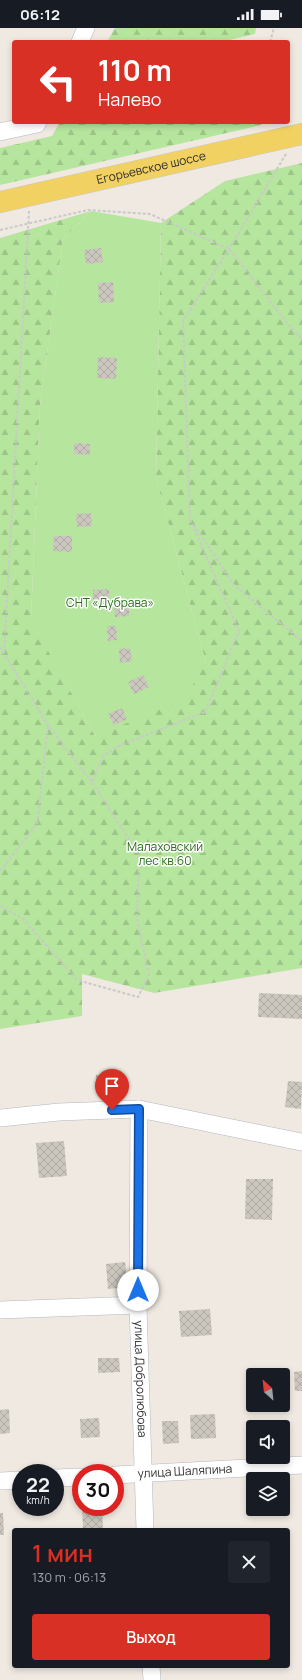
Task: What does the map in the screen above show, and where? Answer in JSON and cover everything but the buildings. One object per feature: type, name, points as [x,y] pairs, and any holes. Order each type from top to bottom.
[{"type":"main road","name":"Егорьевское шоссе","points":[[0,202],[300,134]]},
{"type":"street","points":[[81,40],[86,28]]},
{"type":"street","points":[[0,132],[37,124]]},
{"type":"street","points":[[0,1118],[59,1112],[139,1109],[301,1142]]},
{"type":"street","name":"улица Добролюбова","points":[[139,1109],[138,1305],[144,1528]]},
{"type":"street","points":[[0,1310],[138,1305]]},
{"type":"street","name":"улица Шаляпина","points":[[124,1474],[302,1465]]},
{"type":"street","points":[[0,1481],[12,1480]]},
{"type":"street","points":[[151,1668],[152,1680]]},
{"type":"path","points":[[271,40],[274,28]]},
{"type":"path","points":[[92,782],[103,756],[119,746],[206,712],[239,631],[190,519],[183,321],[300,134]]},
{"type":"path","points":[[4,653],[28,223],[31,195]]},
{"type":"path","points":[[0,230],[88,210],[150,214],[229,249],[302,339]]},
{"type":"path","points":[[190,519],[234,585],[302,641]]},
{"type":"path","points":[[0,647],[48,725],[92,782],[139,855],[137,918],[149,975],[138,997],[77,980],[22,918],[0,906]]},
{"type":"path","points":[[0,871],[37,824],[48,725]]},
{"type":"green space","points":[[115,28],[256,28],[255,34],[230,40],[108,40]]},
{"type":"green space","points":[[59,124],[261,125],[0,185],[0,148],[52,136]]},
{"type":"green space","name":"Малаховский лес кв.60","points":[[302,163],[302,968],[154,993],[82,974],[82,1016],[0,1029],[0,238],[91,211],[63,239],[40,405],[31,619],[95,736],[206,663],[156,478],[161,223],[225,181]]},
{"type":"green space","name":"СНТ «Дубрава»","points":[[91,211],[161,223],[156,478],[206,663],[184,700],[95,736],[31,620],[40,405],[63,239]]},
{"type":"route","points":[[112,1110],[139,1109],[138,1290]]}]
